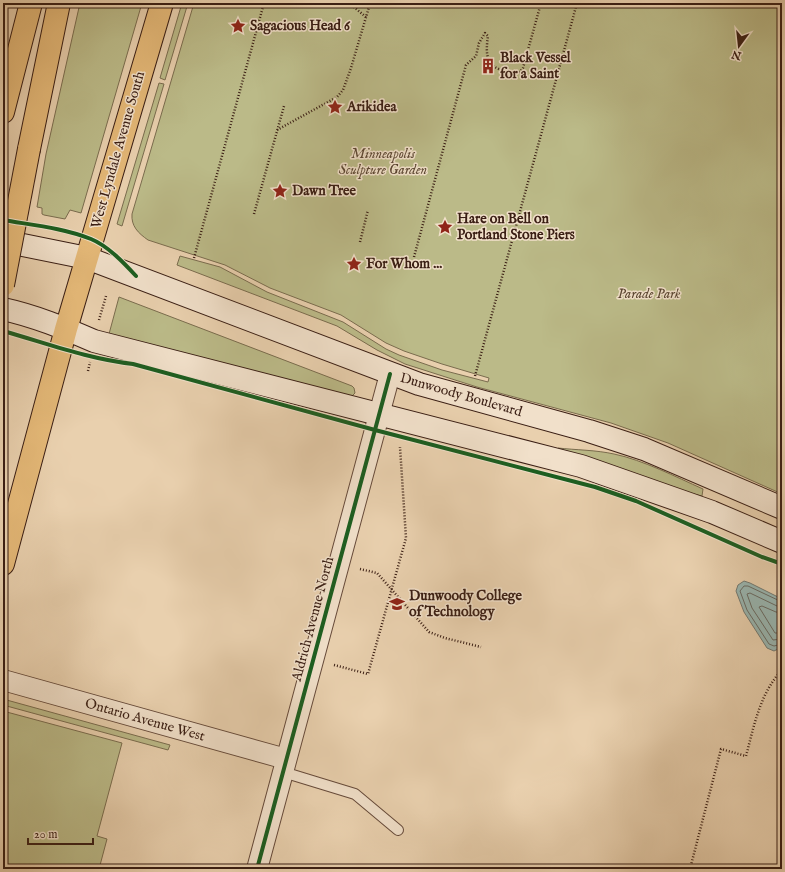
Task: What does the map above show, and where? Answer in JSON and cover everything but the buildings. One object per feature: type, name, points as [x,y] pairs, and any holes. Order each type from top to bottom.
[{"type":"main road","points":[[3,112],[31,3]]},
{"type":"main road","points":[[3,285],[59,3]]},
{"type":"main road","name":"West Lyndale Avenue South","points":[[3,564],[66,329],[162,3]]},
{"type":"main road","name":"Dunwoody Boulevard","points":[[3,241],[87,258],[419,384],[589,431],[637,447],[782,508]]},
{"type":"main road","points":[[3,309],[24,314],[66,329],[94,342],[581,466],[712,512],[782,542]]},
{"type":"street","name":"Aldrich Avenue North","points":[[257,869],[390,374]]},
{"type":"street","name":"Ontario Avenue West","points":[[3,680],[285,766]]},
{"type":"lane","points":[[285,766],[355,794],[398,830]]},
{"type":"path","points":[[194,258],[264,3]]},
{"type":"path","points":[[350,3],[366,17]]},
{"type":"path","points":[[414,257],[466,65],[476,56],[479,43],[485,33],[488,36],[488,59],[493,66],[504,70],[520,72],[523,68],[541,3]]},
{"type":"path","points":[[475,376],[578,3]]},
{"type":"path","points":[[277,130],[337,97],[343,90],[354,60],[369,7]]},
{"type":"path","points":[[254,214],[284,106]]},
{"type":"path","points":[[360,242],[368,210]]},
{"type":"path","points":[[98,323],[106,296]]},
{"type":"path","points":[[330,663],[368,674],[406,538],[400,447]]},
{"type":"path","points":[[355,567],[377,573],[429,632],[445,638],[481,647]]},
{"type":"path","points":[[690,869],[721,749],[746,756],[764,696],[770,684],[782,670]]},
{"type":"green space","points":[[80,3],[142,3],[81,213],[70,210],[65,219],[44,215],[42,214],[42,208],[37,207],[46,154]]},
{"type":"green space","points":[[182,3],[188,3],[165,80],[160,78]]},
{"type":"green space","points":[[194,3],[782,3],[782,494],[668,443],[611,423],[477,387],[405,364],[377,350],[337,326],[177,265],[180,256],[220,267],[267,292],[343,322],[386,349],[399,355],[442,370],[488,382],[489,378],[404,351],[386,343],[341,315],[270,288],[225,265],[148,240],[141,235],[134,226],[132,214]]},
{"type":"green space","points":[[159,83],[164,84],[122,226],[117,224]]},
{"type":"green space","points":[[119,297],[352,386],[355,393],[351,397],[109,334]]},
{"type":"green space","points":[[558,448],[607,453],[636,460],[703,489],[702,496],[671,489],[557,452]]},
{"type":"green space","points":[[3,699],[170,745],[168,750],[3,705]]},
{"type":"green space","points":[[3,711],[122,743],[97,836],[107,839],[99,869],[3,869]]},
{"type":"water","points":[[744,581],[782,599],[782,647],[774,651],[767,648],[744,612],[736,591],[738,585]]},
{"type":"cycle path","points":[[3,220],[59,229],[91,239],[110,250],[136,276]]},
{"type":"cycle path","points":[[3,331],[83,355],[133,364],[375,430],[595,487],[636,501],[762,557],[782,564]]},
{"type":"cycle path","points":[[257,869],[390,374]]},
{"type":"place","name":"Sagacious Head 6","points":[[238,26]]},
{"type":"place","name":"Black Vessel for a Saint","points":[[488,66]]},
{"type":"place","name":"Arikidea","points":[[335,107]]},
{"type":"place","name":"Dawn Tree","points":[[280,191]]},
{"type":"place","name":"Hare on Bell on Portland Stone Piers","points":[[445,227]]},
{"type":"place","name":"For Whom ...","points":[[354,264]]},
{"type":"place","name":"Dunwoody College of Technology","points":[[397,604]]},
{"type":"park label","name":"Minneapolis Sculpture Garden","points":[[383,162]]},
{"type":"park label","name":"Parade Park","points":[[649,294]]}]
